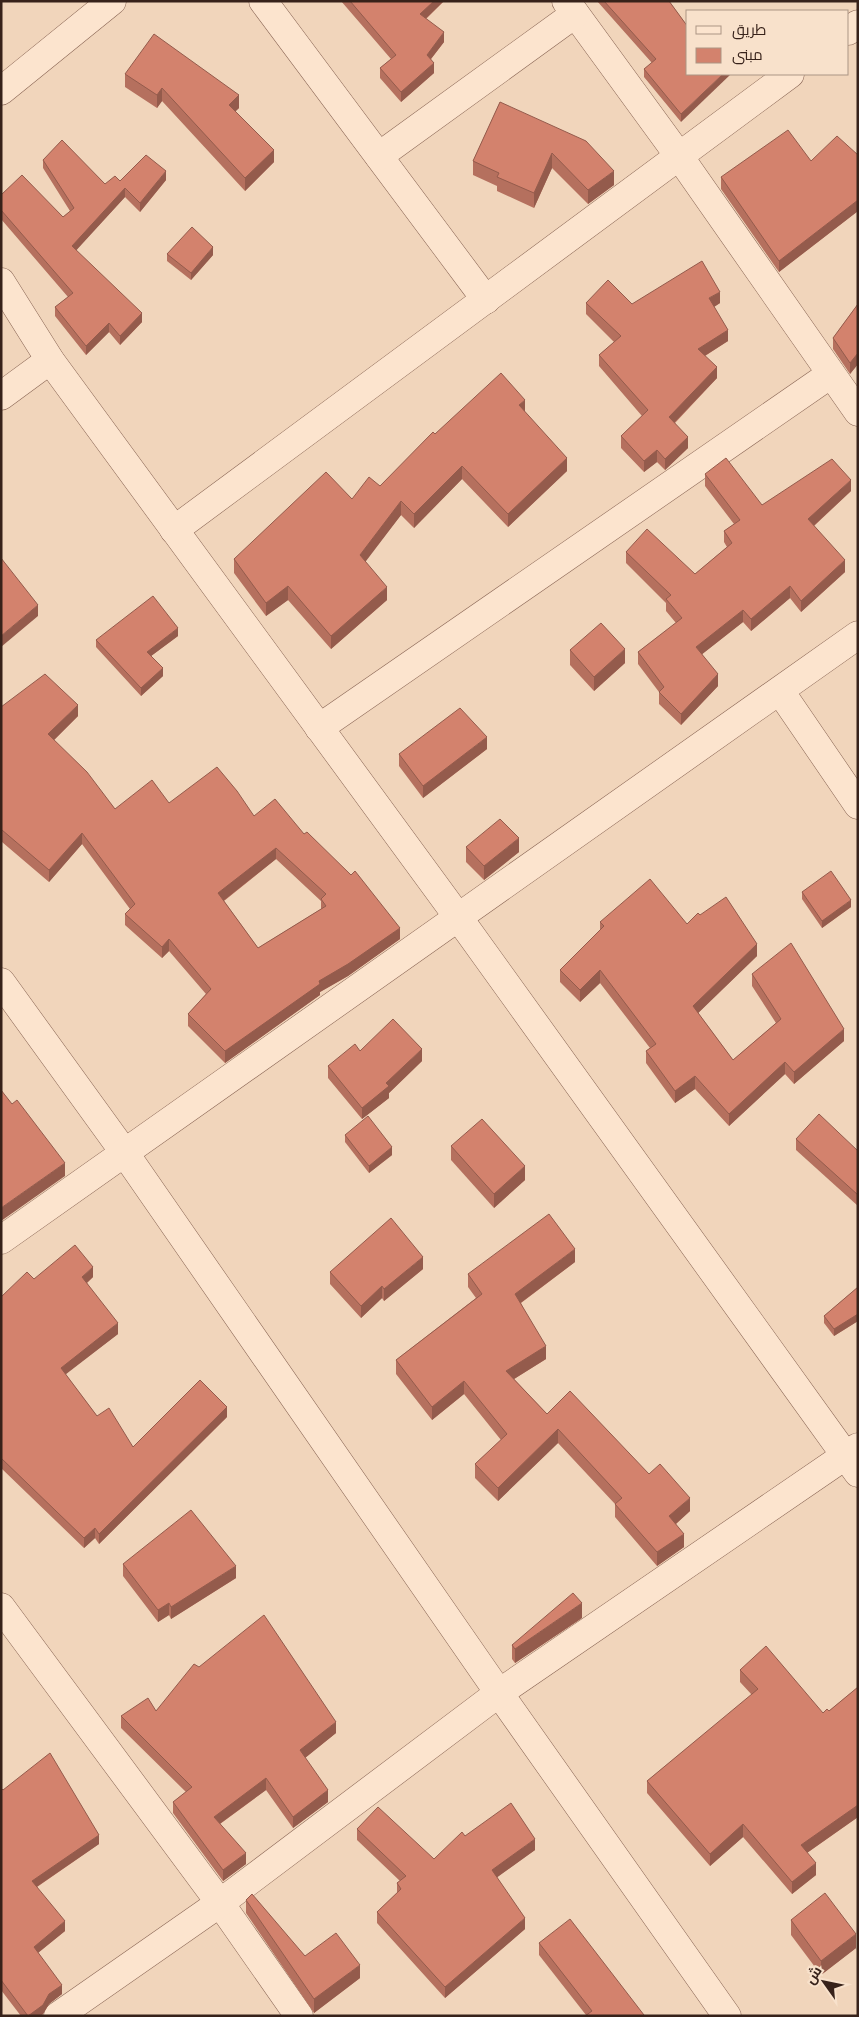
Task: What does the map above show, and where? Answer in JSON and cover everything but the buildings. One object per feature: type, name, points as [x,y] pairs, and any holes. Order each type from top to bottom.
[{"type":"street","points":[[1,91],[112,1]]},
{"type":"street","points":[[263,1],[486,300]]},
{"type":"street","points":[[379,156],[570,8],[679,156],[858,412]]},
{"type":"street","points":[[174,530],[789,75]]},
{"type":"street","points":[[1,282],[50,360],[854,1458],[499,1693],[220,1903],[58,2016]]},
{"type":"street","points":[[1,396],[50,360]]},
{"type":"street","points":[[319,728],[831,374]]},
{"type":"street","points":[[1,1240],[858,635]]},
{"type":"street","points":[[780,690],[858,805]]},
{"type":"street","points":[[1,982],[124,1152],[499,1693],[727,2016]]},
{"type":"street","points":[[1,1607],[220,1903],[299,2016]]}]
